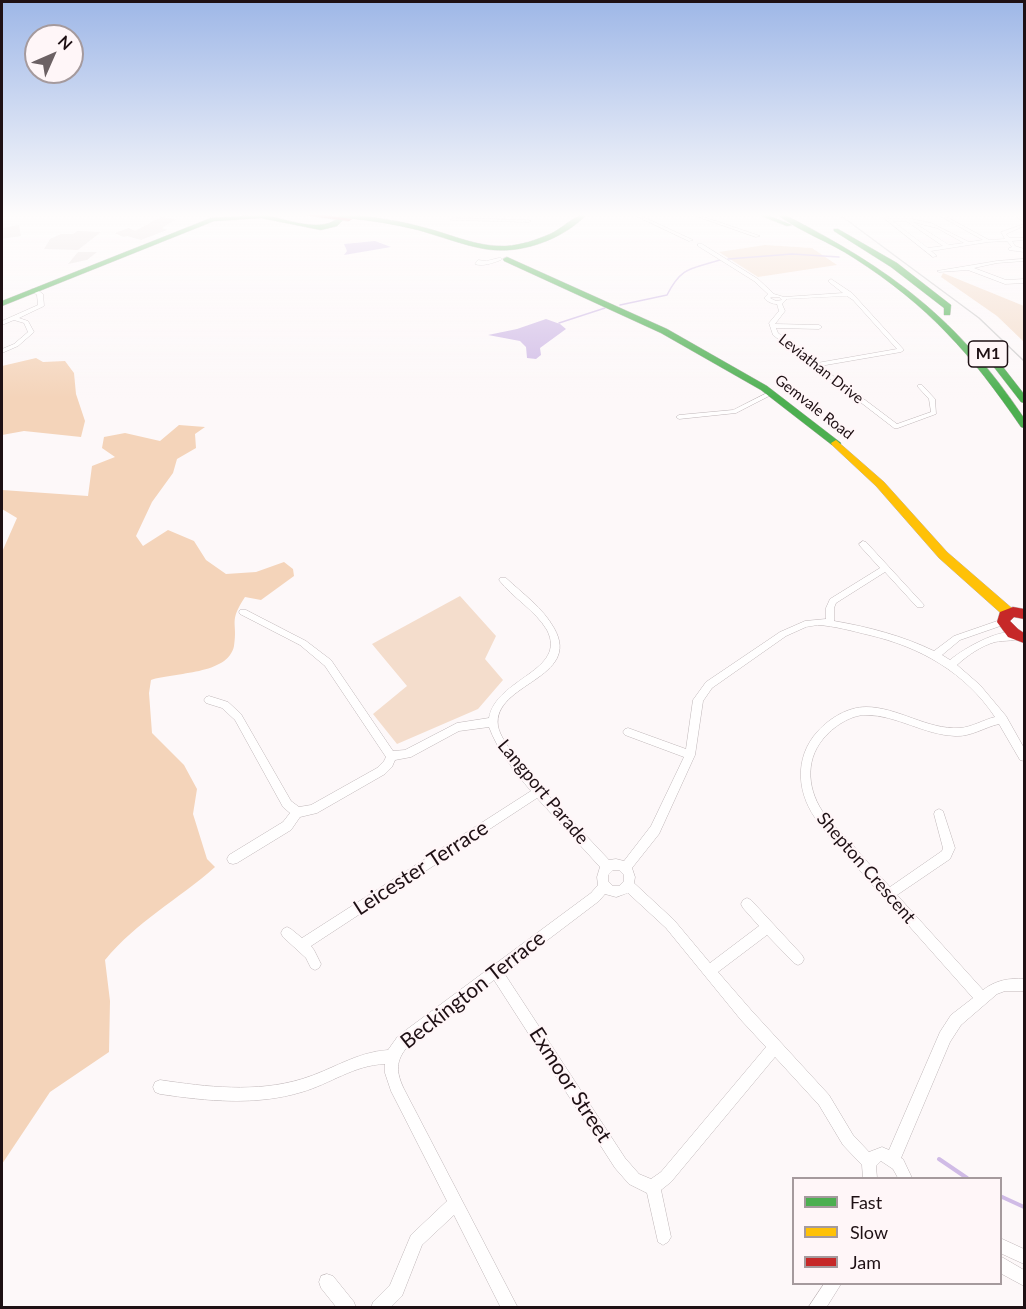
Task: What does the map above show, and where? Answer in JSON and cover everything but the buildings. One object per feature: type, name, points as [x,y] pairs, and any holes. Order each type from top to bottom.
[{"type":"main road","points":[[2,304],[67,276]]},
{"type":"main road","name":"Gemvale Road","points":[[544,276],[664,331],[771,393],[837,444],[871,475],[943,555],[1006,617],[1008,629],[1022,637]]},
{"type":"main road","points":[[876,276],[940,325],[953,331]]},
{"type":"main road","name":"M1","points":[[887,276],[924,304],[953,331],[989,372],[1024,426]]},
{"type":"main road","name":"M1","points":[[899,276],[947,313],[984,350],[1024,400]]},
{"type":"main road","points":[[910,276],[948,307],[947,313]]},
{"type":"main road","points":[[1006,617],[1024,614]]},
{"type":"street","points":[[750,276],[782,301],[850,294]]},
{"type":"street","points":[[990,276],[1005,282],[1024,281]]},
{"type":"street","points":[[816,365],[901,350],[850,294],[831,280]]},
{"type":"street","points":[[2,323],[42,305],[40,294],[34,290]]},
{"type":"street","name":"Leviathan Drive","points":[[782,301],[782,311],[772,327],[775,334],[896,427],[934,413],[932,399],[920,386]]},
{"type":"street","points":[[2,351],[16,345],[31,332],[26,322],[15,318]]},
{"type":"street","points":[[772,327],[819,327]]},
{"type":"street","points":[[679,417],[734,412],[771,393]]},
{"type":"street","points":[[862,544],[920,605]]},
{"type":"street","points":[[830,624],[830,608],[833,601],[886,568]]},
{"type":"street","name":"Langport Parade","points":[[504,580],[551,630],[555,648],[546,667],[502,698],[496,709],[493,722],[502,749],[607,866]]},
{"type":"street","points":[[243,612],[303,643],[328,663],[391,756]]},
{"type":"street","points":[[936,655],[957,638],[1006,617]]},
{"type":"street","points":[[625,869],[655,830],[690,754],[698,700],[709,685],[798,627],[814,622],[883,634],[936,655],[986,694],[1024,757]]},
{"type":"street","points":[[951,665],[972,647],[1006,636],[1022,637]]},
{"type":"street","points":[[210,700],[225,705],[238,717],[287,804],[297,812],[314,810],[381,771],[388,764],[391,756]]},
{"type":"street","name":"Shepton Crescent","points":[[982,999],[888,896],[815,810],[805,780],[804,767],[811,746],[827,728],[856,711],[877,712],[956,732],[967,731],[1003,719]]},
{"type":"street","points":[[391,756],[407,754],[457,727],[493,722]]},
{"type":"street","points":[[628,732],[690,754]]},
{"type":"street","name":"Leicester Terrace","points":[[302,945],[540,791]]},
{"type":"street","points":[[232,859],[287,826],[297,812]]},
{"type":"street","points":[[888,896],[946,855],[949,848],[939,814]]},
{"type":"street","points":[[617,864],[625,869],[630,876],[628,885],[618,891],[605,886],[602,876],[607,866],[617,864]]},
{"type":"street","points":[[628,885],[670,924],[774,1047],[824,1100],[853,1148],[869,1162]]},
{"type":"street","name":"Beckington Terrace","points":[[510,1308],[391,1078],[392,1057],[403,1041],[595,897],[605,886]]},
{"type":"street","points":[[747,904],[798,959]]},
{"type":"street","points":[[709,971],[768,927]]},
{"type":"street","points":[[287,933],[302,945],[315,964]]},
{"type":"street","name":"Exmoor Street","points":[[495,971],[630,1176],[653,1187]]},
{"type":"street","points":[[893,1159],[950,1028],[1000,986],[1024,985]]},
{"type":"street","points":[[663,1237],[653,1187],[666,1177],[774,1047]]},
{"type":"street","points":[[160,1087],[217,1095],[264,1094],[301,1086],[370,1057],[392,1057]]},
{"type":"street","points":[[870,1177],[869,1162],[872,1157],[882,1154],[893,1159],[904,1177]]},
{"type":"street","points":[[379,1308],[396,1290],[416,1240],[455,1203]]},
{"type":"street","points":[[1002,1246],[1024,1257]]},
{"type":"street","points":[[1002,1265],[1024,1278]]},
{"type":"street","points":[[327,1282],[348,1308]]},
{"type":"street","points":[[816,1308],[832,1285]]},
{"type":"shaded area","points":[[951,276],[1024,306],[1024,342],[997,316],[941,277]]},
{"type":"shaded area","points":[[546,319],[566,329],[540,348],[541,355],[536,359],[527,358],[526,347],[520,341],[488,335],[517,329]]},
{"type":"shaded area","points":[[36,358],[43,362],[65,361],[74,373],[76,394],[85,421],[81,437],[24,431],[2,435],[2,366]]},
{"type":"shaded area","points":[[179,425],[205,427],[195,434],[196,448],[177,459],[173,473],[152,502],[136,536],[143,546],[168,530],[194,541],[206,560],[226,574],[256,572],[284,562],[293,569],[294,576],[261,600],[245,597],[235,617],[234,646],[230,655],[222,662],[199,671],[151,680],[149,693],[152,733],[184,765],[197,789],[193,814],[207,859],[215,867],[144,922],[105,960],[110,1001],[109,1052],[50,1092],[2,1164],[2,552],[17,518],[2,509],[2,490],[88,496],[92,466],[115,457],[102,448],[104,437],[125,433],[160,441]]},
{"type":"shaded area","points":[[460,596],[496,636],[485,659],[503,680],[478,709],[397,744],[373,714],[407,686],[372,644]]},
{"type":"waterway","points":[[620,305],[667,295],[681,276]]},
{"type":"waterway","points":[[559,323],[605,308]]},
{"type":"waterway","points":[[939,1159],[966,1177]]},
{"type":"waterway","points":[[1002,1197],[1024,1207]]},
{"type":"railway","points":[[922,276],[979,318],[1024,361]]},
{"type":"traffic: fast","points":[[2,304],[71,276]]},
{"type":"traffic: fast","points":[[544,276],[664,331],[764,388],[836,443]]},
{"type":"traffic: fast","points":[[887,276],[948,327],[975,356],[1024,425]]},
{"type":"traffic: fast","points":[[908,276],[948,307],[947,313]]},
{"type":"traffic: fast","points":[[986,351],[1024,400]]},
{"type":"traffic: slow","points":[[836,443],[880,484],[943,555],[1009,613]]},
{"type":"traffic: jam","points":[[1024,614],[1013,612],[1005,615],[1003,622],[1013,633],[1024,638]]}]
